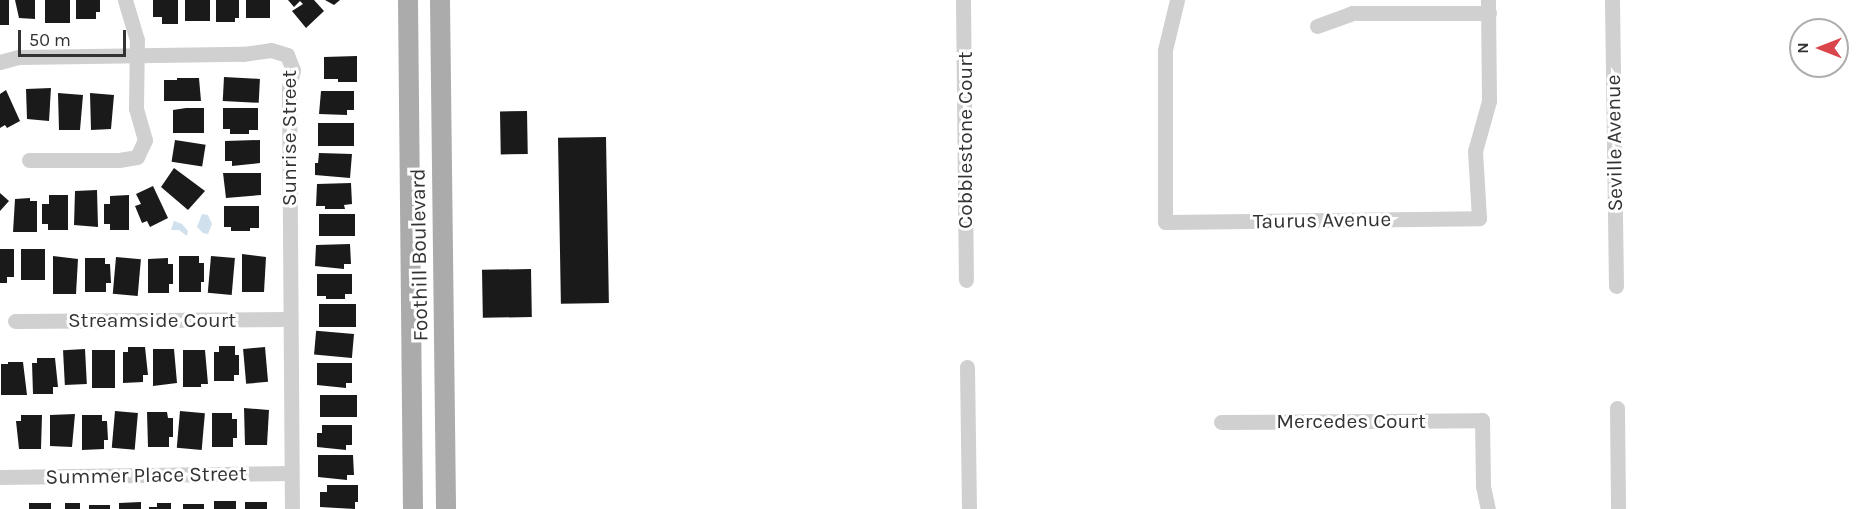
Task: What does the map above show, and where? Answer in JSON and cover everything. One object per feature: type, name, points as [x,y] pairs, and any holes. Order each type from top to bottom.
[{"type":"main road","name":"Foothill Boulevard","points":[[408,0],[413,509]]},
{"type":"main road","name":"Foothill Boulevard","points":[[440,0],[446,509]]},
{"type":"street","points":[[29,160],[119,160],[137,157],[145,140],[136,108],[137,40],[125,0]]},
{"type":"street","name":"Cobblestone Court","points":[[963,0],[966,280]]},
{"type":"street","name":"Taurus Avenue","points":[[1177,0],[1165,50],[1165,222],[1479,218],[1475,151],[1489,101],[1489,6]]},
{"type":"street","name":"Seville Avenue","points":[[1612,0],[1616,286]]},
{"type":"street","points":[[1317,26],[1352,13],[1489,6]]},
{"type":"street","name":"Sunrise Street","points":[[0,62],[19,57],[243,54],[271,50],[287,56],[293,70],[289,88],[292,509]]},
{"type":"street","name":"Streamside Court","points":[[15,321],[290,319]]},
{"type":"street","points":[[968,367],[969,509]]},
{"type":"street","points":[[1617,408],[1618,509]]},
{"type":"street","name":"Mercedes Court","points":[[1221,422],[1482,420],[1483,486],[1488,509]]},
{"type":"street","name":"Summer Place Street","points":[[0,477],[291,473]]},
{"type":"water","points":[[202,214],[208,215],[212,224],[208,234],[203,233],[197,227]]},
{"type":"water","points":[[174,221],[182,224],[188,231],[187,236],[179,230],[171,230]]},
{"type":"building","points":[[0,0],[9,0],[9,25],[0,25]]},
{"type":"building","points":[[15,0],[35,0],[35,19],[19,18]]},
{"type":"building","points":[[45,0],[70,0],[70,23],[45,23]]},
{"type":"building","points":[[76,0],[100,0],[100,12],[96,12],[96,19],[76,19]]},
{"type":"building","points":[[153,0],[178,0],[178,24],[162,24],[162,17],[153,17]]},
{"type":"building","points":[[185,0],[210,0],[210,21],[185,21]]},
{"type":"building","points":[[216,0],[239,0],[239,18],[235,18],[235,22],[216,22]]},
{"type":"building","points":[[246,0],[270,0],[270,18],[246,18]]},
{"type":"building","points":[[288,0],[314,0],[324,11],[306,28],[292,11],[303,4],[300,1],[294,7]]},
{"type":"building","points":[[325,0],[340,0],[334,5]]},
{"type":"building","points":[[357,56],[357,82],[324,79],[324,57]]},
{"type":"building","points":[[224,77],[260,79],[259,103],[223,101]]},
{"type":"building","points":[[177,78],[199,78],[201,101],[164,101],[164,80],[177,80]]},
{"type":"building","points":[[51,88],[49,121],[27,119],[26,89]]},
{"type":"building","points":[[6,90],[20,121],[7,128],[5,125],[0,128],[0,94]]},
{"type":"building","points":[[321,91],[354,91],[354,110],[347,110],[347,115],[319,114]]},
{"type":"building","points":[[58,93],[83,95],[80,130],[59,130]]},
{"type":"building","points":[[90,93],[114,95],[111,129],[91,130]]},
{"type":"building","points":[[204,108],[204,133],[173,133],[173,110]]},
{"type":"building","points":[[223,108],[258,108],[258,130],[249,130],[249,134],[230,134],[230,129],[223,129]]},
{"type":"building","points":[[500,111],[527,111],[528,154],[501,154]]},
{"type":"building","points":[[318,123],[354,123],[354,146],[318,146]]},
{"type":"building","points":[[606,137],[609,303],[561,304],[558,138]]},
{"type":"building","points":[[175,140],[206,145],[202,167],[172,162]]},
{"type":"building","points":[[260,140],[260,163],[232,166],[232,161],[225,161],[225,141]]},
{"type":"building","points":[[319,153],[352,154],[350,178],[315,175],[315,163],[318,163]]},
{"type":"building","points":[[174,168],[205,191],[188,210],[161,187]]},
{"type":"building","points":[[223,173],[261,173],[261,195],[226,198]]},
{"type":"building","points":[[351,183],[352,204],[344,205],[345,209],[325,209],[325,206],[316,206],[317,184]]},
{"type":"building","points":[[153,186],[168,218],[150,227],[147,221],[142,223],[135,206],[141,204],[136,194]]},
{"type":"building","points":[[97,190],[98,227],[74,225],[75,191]]},
{"type":"building","points":[[0,193],[9,201],[0,211]]},
{"type":"building","points":[[49,195],[68,195],[68,230],[48,230],[48,224],[42,224],[42,204],[49,204]]},
{"type":"building","points":[[129,195],[129,230],[110,230],[110,224],[104,224],[104,204],[110,204],[110,196]]},
{"type":"building","points":[[30,198],[30,201],[37,201],[37,232],[13,232],[15,199]]},
{"type":"building","points":[[224,206],[259,206],[259,228],[250,228],[250,231],[231,231],[231,227],[224,227]]},
{"type":"building","points":[[319,214],[355,214],[355,236],[319,236]]},
{"type":"building","points":[[350,244],[351,264],[344,264],[344,269],[315,266],[316,245]]},
{"type":"building","points":[[0,249],[14,249],[14,277],[7,277],[7,283],[0,283]]},
{"type":"building","points":[[21,249],[45,249],[45,280],[21,280]]},
{"type":"building","points":[[242,254],[266,257],[264,292],[242,292]]},
{"type":"building","points":[[53,256],[78,259],[76,294],[53,294]]},
{"type":"building","points":[[179,256],[199,256],[199,263],[204,263],[204,282],[201,282],[201,292],[179,292]]},
{"type":"building","points":[[211,256],[235,258],[232,295],[208,293]]},
{"type":"building","points":[[116,257],[141,259],[138,296],[113,294]]},
{"type":"building","points":[[85,258],[105,258],[105,264],[110,264],[111,283],[106,283],[106,292],[85,292]]},
{"type":"building","points":[[168,258],[168,264],[173,264],[173,284],[169,284],[169,293],[148,293],[148,259]]},
{"type":"building","points":[[531,269],[532,317],[483,318],[482,270]]},
{"type":"building","points":[[317,274],[352,274],[352,294],[345,294],[345,299],[326,299],[326,296],[317,296]]},
{"type":"building","points":[[319,304],[356,304],[356,327],[319,327]]},
{"type":"building","points":[[316,331],[354,334],[352,358],[314,355]]},
{"type":"building","points":[[219,346],[235,346],[235,355],[239,355],[239,375],[234,375],[234,381],[214,381],[214,352],[219,352]]},
{"type":"building","points":[[128,347],[145,347],[148,375],[143,375],[143,382],[123,383],[123,352],[128,352]]},
{"type":"building","points":[[265,347],[268,382],[246,384],[243,349]]},
{"type":"building","points":[[85,349],[87,384],[65,385],[63,350]]},
{"type":"building","points":[[153,349],[174,349],[177,383],[153,386]]},
{"type":"building","points":[[92,350],[115,350],[115,388],[92,388]]},
{"type":"building","points":[[183,350],[205,350],[208,384],[201,384],[201,387],[183,387]]},
{"type":"building","points":[[37,358],[55,358],[58,387],[53,387],[53,394],[33,394],[32,363],[37,363]]},
{"type":"building","points":[[8,362],[23,362],[27,395],[1,395],[1,364],[8,364]]},
{"type":"building","points":[[317,363],[352,363],[352,383],[346,383],[346,388],[317,385]]},
{"type":"building","points":[[320,395],[357,395],[357,417],[320,417]]},
{"type":"building","points":[[244,408],[269,410],[267,445],[245,445]]},
{"type":"building","points":[[115,411],[138,413],[135,450],[112,448]]},
{"type":"building","points":[[180,411],[205,413],[202,450],[177,448]]},
{"type":"building","points":[[147,412],[167,412],[168,418],[173,418],[173,437],[169,437],[169,447],[148,447]]},
{"type":"building","points":[[212,413],[232,413],[232,419],[237,419],[237,438],[233,438],[233,447],[212,447]]},
{"type":"building","points":[[75,414],[72,447],[50,446],[50,415]]},
{"type":"building","points":[[21,415],[42,415],[41,449],[19,449],[16,421],[21,421]]},
{"type":"building","points":[[82,415],[102,415],[102,421],[107,421],[108,440],[104,440],[104,449],[82,450]]},
{"type":"building","points":[[322,425],[352,425],[352,445],[346,445],[346,450],[317,447],[317,433],[322,433]]},
{"type":"building","points":[[318,455],[353,455],[354,475],[347,475],[347,480],[318,477]]},
{"type":"building","points":[[327,485],[358,485],[358,502],[355,502],[355,509],[320,507],[320,492],[327,492]]},
{"type":"building","points":[[214,501],[236,501],[236,509],[214,509]]},
{"type":"building","points":[[141,502],[141,509],[119,509],[119,503]]},
{"type":"building","points":[[245,502],[267,502],[267,509],[245,509]]},
{"type":"building","points":[[29,503],[51,503],[51,509],[29,509]]},
{"type":"building","points":[[65,503],[80,503],[80,509],[65,509]]},
{"type":"building","points":[[157,503],[171,503],[171,509],[149,509],[149,507],[157,507]]},
{"type":"building","points":[[183,504],[204,504],[204,509],[183,509]]},
{"type":"building","points":[[89,505],[110,505],[110,509],[89,509]]}]
